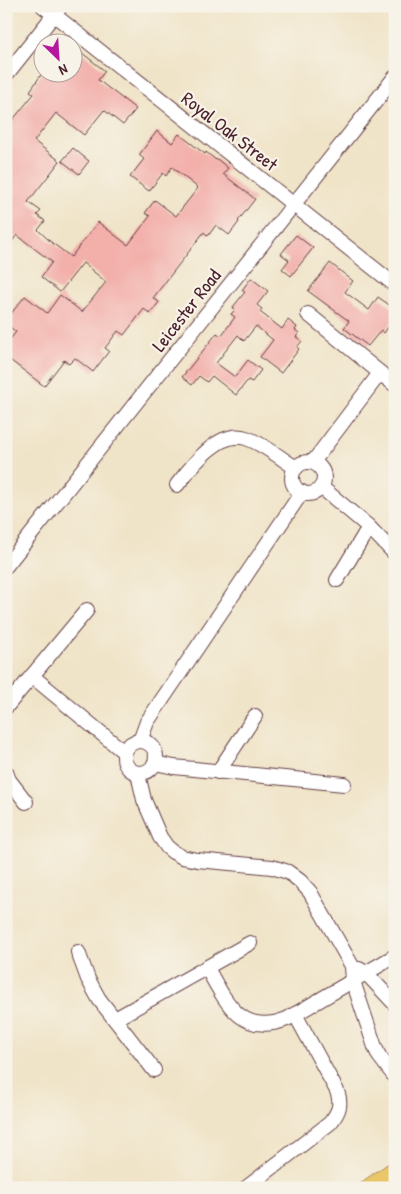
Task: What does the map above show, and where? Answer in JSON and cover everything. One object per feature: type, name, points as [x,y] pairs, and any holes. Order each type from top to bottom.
[{"type":"main road","points":[[374,1184],[395,1164]]},
{"type":"main road","points":[[374,1184],[395,1170]]},
{"type":"street","points":[[6,75],[52,9]]},
{"type":"street","name":"Royal Oak Street","points":[[52,9],[293,205],[395,285]]},
{"type":"street","name":"Leicester Road","points":[[6,566],[395,77]]},
{"type":"street","points":[[308,314],[395,385]]},
{"type":"street","points":[[313,462],[322,470],[324,476],[321,488],[312,493],[302,492],[292,482],[292,474],[300,464],[313,462],[380,373]]},
{"type":"street","points":[[177,485],[192,465],[206,453],[216,445],[234,437],[244,437],[256,443],[296,468]]},
{"type":"street","points":[[321,488],[369,527],[395,554]]},
{"type":"street","points":[[140,741],[147,722],[302,492]]},
{"type":"street","points":[[337,580],[369,527]]},
{"type":"street","points":[[6,707],[87,610]]},
{"type":"street","points":[[32,676],[124,752]]},
{"type":"street","points":[[218,772],[255,716]]},
{"type":"street","points":[[133,742],[147,743],[153,748],[156,755],[155,763],[145,773],[138,774],[126,766],[123,759],[124,752],[133,742]]},
{"type":"street","points":[[155,763],[218,772],[344,784]]},
{"type":"street","points":[[6,772],[9,780],[26,802]]},
{"type":"street","points":[[138,774],[144,800],[160,837],[167,847],[182,857],[272,866],[288,872],[310,892],[352,966],[353,981],[375,1047],[379,1056],[395,1077]]},
{"type":"street","points":[[115,1019],[250,943]]},
{"type":"street","points":[[78,952],[93,989],[154,1070]]},
{"type":"street","points":[[207,968],[226,1002],[233,1010],[250,1022],[262,1025],[276,1023],[295,1014],[395,956]]},
{"type":"street","points":[[352,966],[366,973],[395,1004]]},
{"type":"street","points":[[246,1188],[330,1123],[340,1108],[340,1099],[337,1091],[295,1014]]},
{"type":"building","points":[[82,53],[105,71],[98,80],[136,109],[123,125],[104,110],[84,135],[56,113],[34,141],[60,161],[28,202],[41,211],[37,215],[45,221],[38,230],[71,257],[98,222],[128,245],[150,216],[145,213],[155,200],[176,216],[198,188],[172,167],[166,176],[163,173],[149,191],[130,177],[144,159],[139,155],[157,131],[172,143],[179,134],[205,154],[206,152],[217,159],[228,168],[223,174],[255,199],[229,235],[216,225],[208,236],[204,232],[153,298],[159,302],[150,314],[144,309],[124,335],[118,331],[105,348],[109,351],[93,372],[75,358],[69,364],[64,360],[44,386],[6,357],[6,344],[16,332],[6,324],[6,320],[25,296],[47,313],[60,295],[82,312],[106,282],[83,263],[60,292],[41,277],[52,262],[17,235],[6,249],[6,128],[34,94],[30,91],[36,82],[82,82]]},
{"type":"building","points":[[73,148],[89,161],[79,174],[62,161]]},
{"type":"building","points":[[296,235],[313,248],[291,276],[282,269],[289,260],[281,254]]},
{"type":"building","points":[[330,263],[353,281],[345,292],[369,310],[378,297],[395,309],[395,318],[384,333],[381,330],[368,346],[344,328],[349,321],[308,291]]},
{"type":"building","points":[[251,278],[268,291],[257,305],[262,309],[260,312],[282,329],[288,320],[297,327],[295,330],[299,333],[296,337],[302,341],[297,347],[299,349],[281,373],[260,357],[273,340],[256,326],[244,341],[238,335],[216,363],[235,377],[248,360],[261,370],[252,382],[248,380],[236,395],[212,376],[207,382],[199,376],[192,385],[182,377],[217,333],[221,336],[235,317],[231,314],[235,310],[233,307],[245,292],[242,290]]}]
